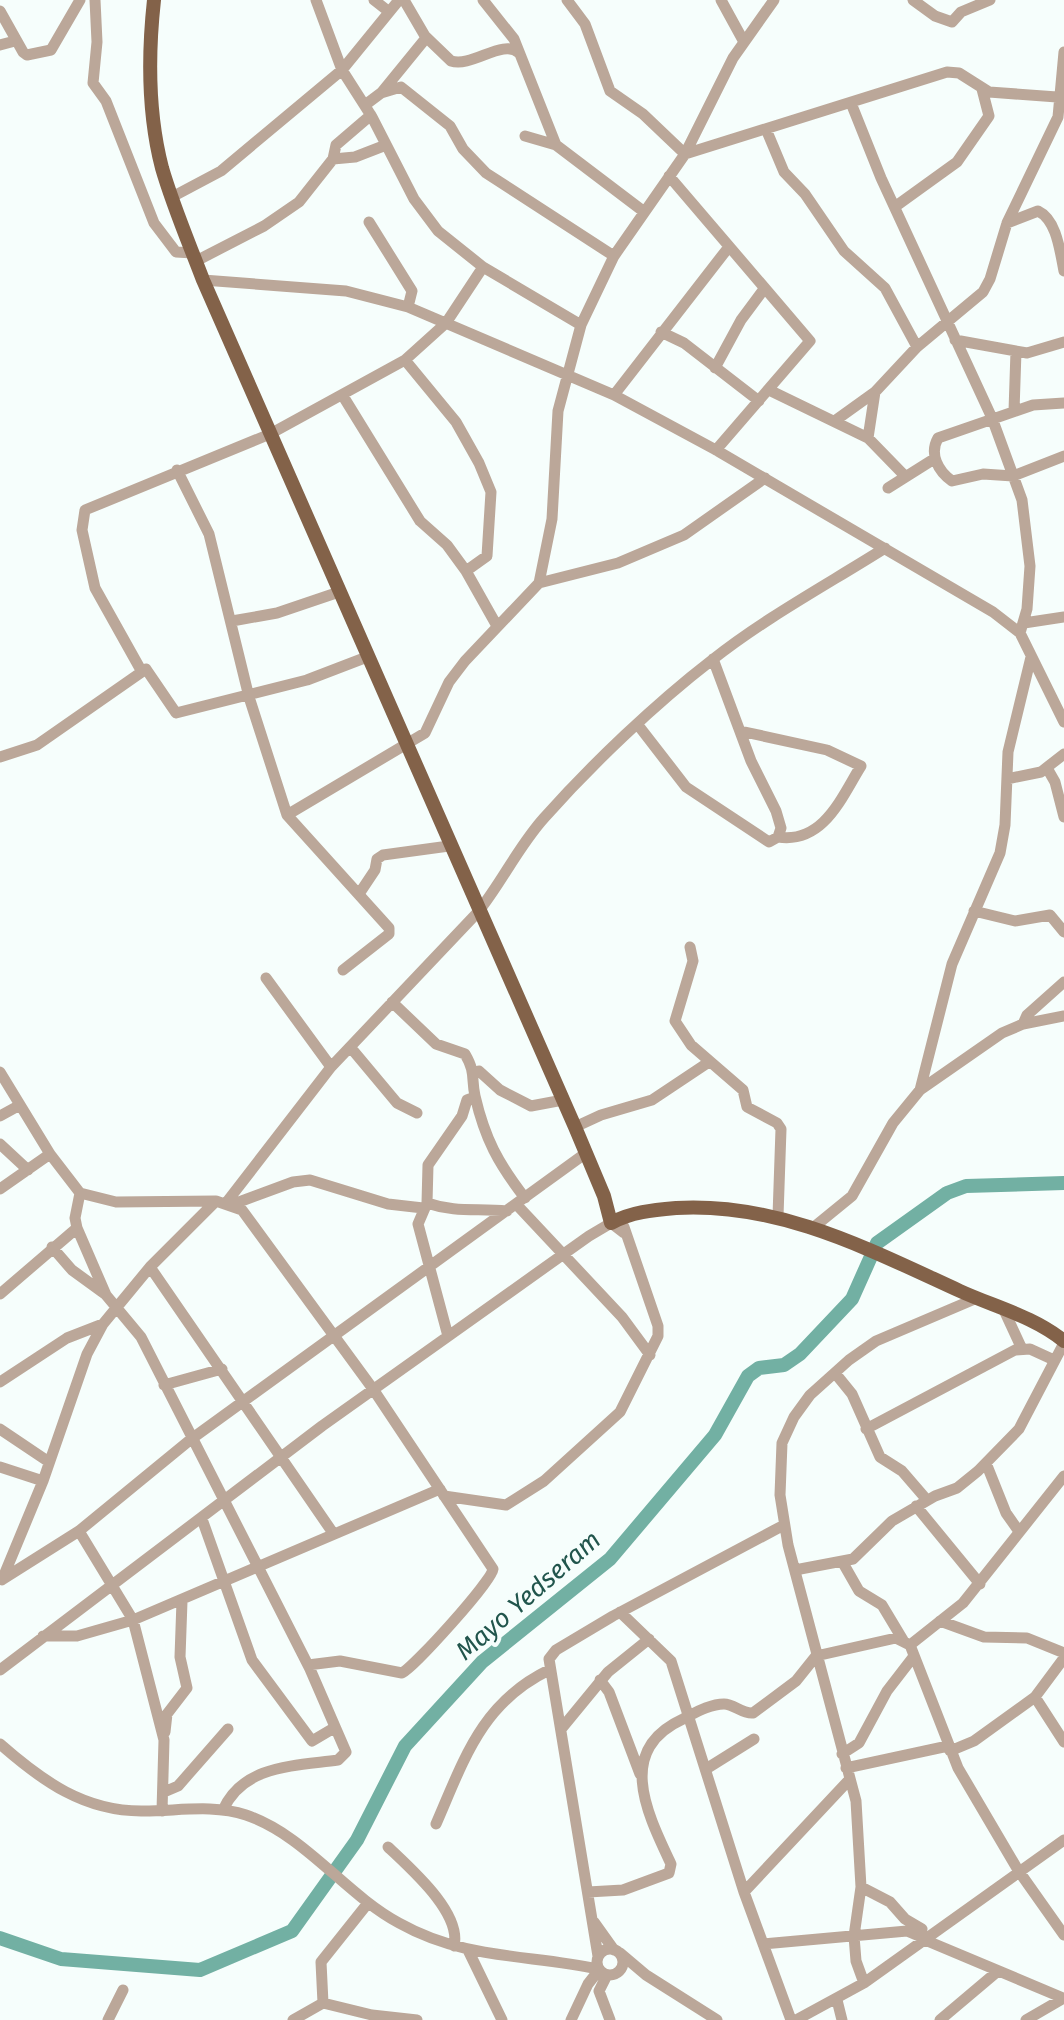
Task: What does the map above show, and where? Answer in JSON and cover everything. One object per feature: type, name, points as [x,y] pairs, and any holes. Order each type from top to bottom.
[{"type":"main road","points":[[154,0],[151,92],[162,167],[203,280],[405,747],[617,1220],[709,1207],[778,1216],[839,1237],[1003,1308],[1064,1342]]},
{"type":"street","points":[[0,11],[15,41],[27,55],[51,50],[80,0]]},
{"type":"street","points":[[95,0],[97,42],[93,83],[106,101],[154,223],[176,252],[195,257],[289,210],[333,159],[336,145],[426,38]]},
{"type":"street","points":[[316,0],[342,70],[368,110],[414,199],[438,231],[483,267],[581,325]]},
{"type":"street","points":[[374,0],[388,11]]},
{"type":"street","points":[[172,197],[221,171],[342,70],[388,11],[402,0],[426,38],[459,63],[506,48],[514,48],[520,53]]},
{"type":"street","points":[[483,0],[505,25],[520,53],[556,145]]},
{"type":"street","points":[[567,0],[585,24],[610,91],[643,114],[685,154]]},
{"type":"street","points":[[721,0],[744,42]]},
{"type":"street","points":[[539,583],[552,519],[558,411],[581,325],[614,256],[685,154],[744,42],[774,0]]},
{"type":"street","points":[[913,0],[935,16],[952,22],[961,12],[990,0]]},
{"type":"street","points":[[0,45],[15,41]]},
{"type":"street","points":[[836,420],[875,392],[917,347],[983,292],[1007,223],[1061,115],[1057,97],[1064,52]]},
{"type":"street","points":[[685,154],[947,72],[959,73],[982,89],[1057,97]]},
{"type":"street","points":[[381,93],[401,87],[405,89],[416,103],[450,126],[463,149],[486,173],[614,256]]},
{"type":"street","points":[[896,206],[965,153],[989,116],[982,89]]},
{"type":"street","points":[[851,103],[992,418],[1013,476],[1028,532],[1030,566],[1022,628],[1031,657],[1064,722]]},
{"type":"street","points":[[766,129],[784,172],[805,194],[844,251],[885,288],[917,347]]},
{"type":"street","points":[[525,136],[556,145],[643,211]]},
{"type":"street","points":[[333,159],[355,157],[386,145]]},
{"type":"street","points":[[669,176],[810,341],[716,450]]},
{"type":"street","points":[[1007,223],[1038,211],[1045,215],[1064,271]]},
{"type":"street","points":[[369,222],[412,291],[408,307]]},
{"type":"street","points":[[614,395],[728,248]]},
{"type":"street","points":[[142,672],[101,604],[82,530],[82,516],[90,506],[270,434],[405,360],[446,323],[483,267]]},
{"type":"street","points":[[203,280],[346,291],[408,307],[614,395],[716,450],[1022,628],[1064,617]]},
{"type":"street","points":[[715,368],[741,320],[764,289]]},
{"type":"street","points":[[661,332],[684,343],[759,401]]},
{"type":"street","points":[[955,340],[1027,353],[1064,342]]},
{"type":"street","points":[[1014,411],[1016,351]]},
{"type":"street","points":[[405,360],[456,422],[491,492],[487,556],[466,571]]},
{"type":"street","points":[[769,390],[868,438],[904,475]]},
{"type":"street","points":[[868,438],[875,392]]},
{"type":"street","points":[[343,396],[420,521],[447,545],[466,571],[497,626]]},
{"type":"street","points":[[1064,403],[1014,411],[938,438],[934,446],[934,459],[952,481],[983,474],[1013,476],[1064,456]]},
{"type":"street","points":[[888,488],[904,475],[934,459]]},
{"type":"street","points":[[177,470],[209,534],[249,697],[287,815],[385,921],[389,934],[343,970]]},
{"type":"street","points":[[287,815],[425,733],[449,682],[539,583],[618,563],[684,535],[765,478]]},
{"type":"street","points":[[1,1582],[43,1481],[76,1382],[103,1324],[150,1267],[224,1203],[331,1067],[478,912],[543,819],[638,725],[713,659],[885,548]]},
{"type":"street","points":[[232,621],[277,613],[339,592]]},
{"type":"street","points":[[0,757],[37,745],[148,670],[176,713],[249,697],[367,657]]},
{"type":"street","points":[[920,1090],[952,964],[1000,853],[1008,752],[1031,657]]},
{"type":"street","points":[[713,659],[740,731],[776,811],[781,828],[778,837]]},
{"type":"street","points":[[638,725],[686,787],[769,842],[778,837],[790,839],[830,818],[845,793],[851,789],[861,766],[827,750],[740,731]]},
{"type":"street","points":[[1007,779],[1047,768],[1055,758],[1064,754]]},
{"type":"street","points":[[1047,768],[1060,781],[1064,817]]},
{"type":"street","points":[[359,894],[375,870],[377,859],[383,855],[449,846]]},
{"type":"street","points":[[974,911],[1015,921],[1050,915],[1064,932]]},
{"type":"street","points":[[690,947],[693,961],[675,1021],[691,1045],[743,1090],[747,1107],[777,1123],[781,1129],[778,1216]]},
{"type":"street","points":[[266,978],[331,1067]]},
{"type":"street","points":[[1023,1024],[1027,1015],[1064,982]]},
{"type":"street","points":[[392,1002],[436,1044],[465,1054],[476,1072],[475,1097],[496,1160],[516,1204],[622,1317],[650,1355]]},
{"type":"street","points":[[814,1227],[852,1196],[893,1123],[920,1090],[985,1043],[1023,1024],[1064,1016]]},
{"type":"street","points":[[351,1048],[397,1103],[417,1113]]},
{"type":"street","points":[[575,1127],[601,1115],[652,1100],[709,1062]]},
{"type":"street","points":[[476,1072],[479,1071],[500,1090],[531,1106],[563,1100]]},
{"type":"street","points":[[0,1072],[50,1154],[80,1193],[116,1202],[224,1203],[293,1182],[310,1180],[388,1204],[425,1205],[457,1212],[516,1204]]},
{"type":"street","points":[[448,1336],[418,1230],[425,1205],[428,1165],[462,1116],[467,1100],[475,1097]]},
{"type":"street","points":[[0,1116],[20,1105]]},
{"type":"street","points":[[0,1144],[28,1170]]},
{"type":"street","points":[[1,1582],[79,1531],[190,1440],[586,1153]]},
{"type":"street","points":[[0,1189],[50,1154]]},
{"type":"street","points":[[80,1193],[75,1218],[77,1228],[106,1295],[115,1308],[130,1320],[141,1337],[190,1440],[308,1665],[346,1752],[344,1757],[260,1772],[231,1792],[223,1810]]},
{"type":"street","points":[[224,1203],[248,1218],[373,1389],[493,1569],[488,1584],[448,1624],[429,1651],[402,1673],[340,1661],[308,1665]]},
{"type":"street","points":[[0,1670],[43,1636],[373,1389],[617,1220],[658,1326],[650,1355],[620,1412],[598,1435],[534,1488],[506,1505],[442,1493],[333,1533],[258,1569],[133,1620],[77,1636],[43,1636]]},
{"type":"street","points":[[0,1294],[77,1228]]},
{"type":"street","points":[[52,1247],[72,1270],[106,1295]]},
{"type":"street","points":[[150,1267],[333,1533]]},
{"type":"street","points":[[864,1983],[856,1961],[854,1936],[861,1887],[860,1830],[784,1525],[779,1464],[782,1443],[794,1417],[810,1395],[876,1341],[977,1298]]},
{"type":"street","points":[[1003,1308],[1022,1349]]},
{"type":"street","points":[[0,1382],[67,1338],[103,1324]]},
{"type":"street","points":[[795,1570],[853,1559],[892,1521],[921,1503],[957,1488],[1019,1429],[1064,1342]]},
{"type":"street","points":[[866,1429],[1022,1349],[1054,1360]]},
{"type":"street","points":[[164,1385],[222,1369]]},
{"type":"street","points":[[835,1373],[852,1394],[880,1457],[902,1471],[921,1503],[980,1584]]},
{"type":"street","points":[[0,1429],[49,1462]]},
{"type":"street","points":[[986,1463],[1006,1513],[1018,1530]]},
{"type":"street","points":[[0,1467],[43,1481]]},
{"type":"street","points":[[842,1754],[859,1743],[909,1647],[980,1584],[1018,1530],[1064,1476]]},
{"type":"street","points":[[202,1519],[252,1660],[304,1733],[315,1741],[334,1728]]},
{"type":"street","points":[[603,1967],[549,1659],[556,1650],[620,1612],[784,1525]]},
{"type":"street","points":[[79,1531],[133,1620],[164,1740]]},
{"type":"street","points":[[843,1563],[859,1591],[882,1605],[909,1647],[949,1749],[1018,1870],[1064,1935]]},
{"type":"street","points":[[162,1811],[167,1714],[187,1688],[180,1657],[182,1601]]},
{"type":"street","points":[[620,1612],[671,1661],[744,1892],[794,2020],[837,2000],[864,1983],[1064,1840]]},
{"type":"street","points":[[744,1892],[848,1774],[974,1741],[1035,1697],[1064,1654],[1027,1638],[984,1637],[940,1621]]},
{"type":"street","points":[[562,1728],[600,1680],[649,1639]]},
{"type":"street","points":[[588,1892],[623,1890],[669,1873],[671,1864],[646,1808],[642,1763],[648,1745],[669,1725],[722,1704],[753,1713],[796,1681],[816,1656],[868,1643],[909,1647]]},
{"type":"street","points":[[436,1824],[479,1728],[506,1700],[549,1670]]},
{"type":"street","points":[[600,1680],[609,1692],[629,1751],[643,1778]]},
{"type":"street","points":[[1035,1697],[1064,1740]]},
{"type":"street","points":[[164,1792],[178,1786],[228,1729]]},
{"type":"street","points":[[706,1769],[754,1739]]},
{"type":"street","points":[[0,1744],[42,1780],[73,1796],[112,1809],[223,1810],[268,1824],[368,1903],[418,1933],[454,1946],[489,1956],[567,1961],[646,1975]]},
{"type":"street","points":[[388,1847],[449,1912],[457,1934],[454,1946]]},
{"type":"street","points":[[861,1887],[890,1902],[927,1938]]},
{"type":"street","points":[[323,2003],[321,1962],[368,1903]]},
{"type":"street","points":[[594,1921],[617,1952],[646,1975],[717,2020]]},
{"type":"street","points":[[763,1944],[910,1931],[1064,1998]]},
{"type":"street","points":[[468,1950],[502,2020]]},
{"type":"street","points":[[610,2020],[599,1991],[605,1950],[617,1952]]},
{"type":"street","points":[[571,2020],[583,1992],[603,1967],[622,1966],[617,1952]]},
{"type":"street","points":[[940,2020],[998,1971]]},
{"type":"street","points":[[108,2020],[123,1990]]},
{"type":"street","points":[[1026,2020],[1064,1998]]},
{"type":"street","points":[[837,2000],[842,2020]]},
{"type":"street","points":[[293,2020],[323,2003],[372,2015],[417,2020]]},
{"type":"waterway","name":"Mayo Yedseram","points":[[0,1938],[61,1959],[200,1970],[292,1931],[357,1840],[405,1746],[482,1662],[610,1559],[715,1435],[748,1376],[759,1368],[784,1365],[800,1354],[852,1299],[877,1243],[947,1193],[966,1186],[1064,1183]]}]
